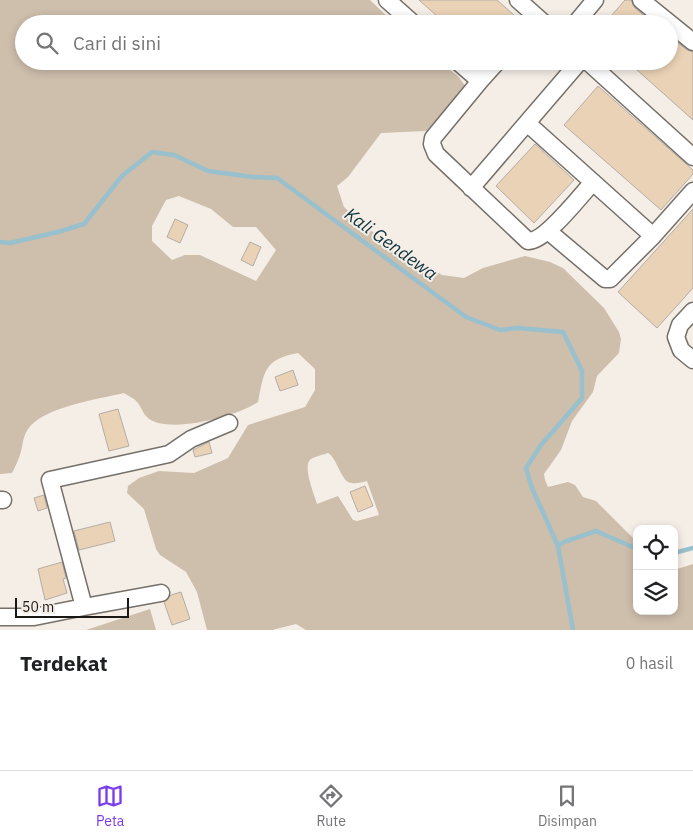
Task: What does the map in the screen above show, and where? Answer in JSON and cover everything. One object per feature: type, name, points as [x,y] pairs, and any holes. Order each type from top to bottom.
[{"type":"street","points":[[387,0],[404,15]]},
{"type":"street","points":[[518,0],[532,15]]},
{"type":"street","points":[[582,15],[594,0]]},
{"type":"street","points":[[641,0],[660,15]]},
{"type":"street","points":[[678,30],[693,42]]},
{"type":"street","points":[[467,70],[480,82]]},
{"type":"street","points":[[490,70],[434,138],[432,144],[436,154],[525,240],[532,242],[548,231],[593,182]]},
{"type":"street","points":[[471,188],[572,70]]},
{"type":"street","points":[[597,70],[693,158]]},
{"type":"street","points":[[527,123],[653,236]]},
{"type":"street","points":[[548,231],[605,279],[608,279],[613,277],[653,236],[693,191]]},
{"type":"street","points":[[693,311],[680,325],[676,337],[681,350],[693,360]]},
{"type":"street","points":[[84,607],[50,480],[169,454],[191,439],[229,423]]},
{"type":"street","points":[[0,617],[35,624],[84,607],[161,593]]},
{"type":"shaded area","points":[[0,0],[370,0],[386,15],[15,15],[15,70],[450,70],[458,76],[466,87],[438,124],[426,131],[381,133],[348,177],[337,186],[344,207],[365,227],[442,275],[464,278],[483,268],[525,256],[550,262],[563,268],[604,308],[619,332],[621,339],[619,353],[597,376],[593,392],[572,421],[561,450],[544,474],[545,480],[548,487],[568,482],[575,485],[583,497],[596,501],[633,538],[633,615],[678,615],[678,569],[693,564],[693,630],[306,630],[296,624],[272,630],[207,630],[197,592],[186,572],[160,555],[156,549],[144,509],[127,493],[128,486],[139,478],[159,471],[194,473],[228,458],[248,425],[305,407],[315,390],[315,369],[298,353],[278,359],[272,363],[264,375],[258,402],[236,413],[203,422],[171,425],[158,423],[148,418],[136,401],[124,393],[72,405],[35,421],[26,432],[12,473],[0,474]],"holes":[[[179,196],[211,209],[233,227],[256,227],[276,250],[256,281],[200,255],[185,255],[172,260],[152,241],[152,226],[166,200]],[[328,453],[348,482],[367,481],[379,515],[357,521],[353,520],[338,496],[317,504],[310,482],[309,461]]]},
{"type":"shaded area","points":[[150,609],[156,630],[86,630]]},
{"type":"building","points":[[419,0],[497,0],[514,15],[436,15]]},
{"type":"building","points":[[625,0],[631,0],[635,8],[643,15],[612,15]]},
{"type":"building","points":[[678,43],[693,52],[693,120],[637,70],[678,70]]},
{"type":"building","points":[[598,86],[693,170],[693,174],[661,210],[564,125]]},
{"type":"building","points":[[535,144],[574,180],[534,223],[496,186]]},
{"type":"building","points":[[693,209],[693,288],[657,328],[618,292]]},
{"type":"building","points":[[175,219],[188,225],[180,243],[167,237]]},
{"type":"building","points":[[250,242],[261,247],[253,266],[241,260]]},
{"type":"building","points":[[293,370],[298,385],[280,391],[275,377]]},
{"type":"building","points":[[118,409],[129,446],[109,451],[99,414]]},
{"type":"building","points":[[209,442],[212,453],[195,457],[193,450]]},
{"type":"building","points":[[365,486],[373,506],[358,512],[350,492]]},
{"type":"building","points":[[44,495],[47,508],[38,511],[34,498]]},
{"type":"building","points":[[110,522],[115,541],[79,550],[74,531]]},
{"type":"building","points":[[62,562],[66,578],[63,579],[67,593],[45,600],[38,569]]},
{"type":"building","points":[[181,592],[190,619],[172,625],[164,602],[171,595]]},
{"type":"waterway","name":"Kali Gendewa","points":[[0,242],[10,243],[84,224],[122,176],[152,152],[174,155],[208,171],[277,178],[466,317],[500,330],[518,328],[563,332],[582,371],[582,398],[541,445],[526,468],[532,488],[558,546]]},
{"type":"waterway","name":"Kali Gendewa","points":[[573,630],[558,546],[564,542],[596,531],[633,547]]},
{"type":"waterway","points":[[678,552],[693,548]]}]
